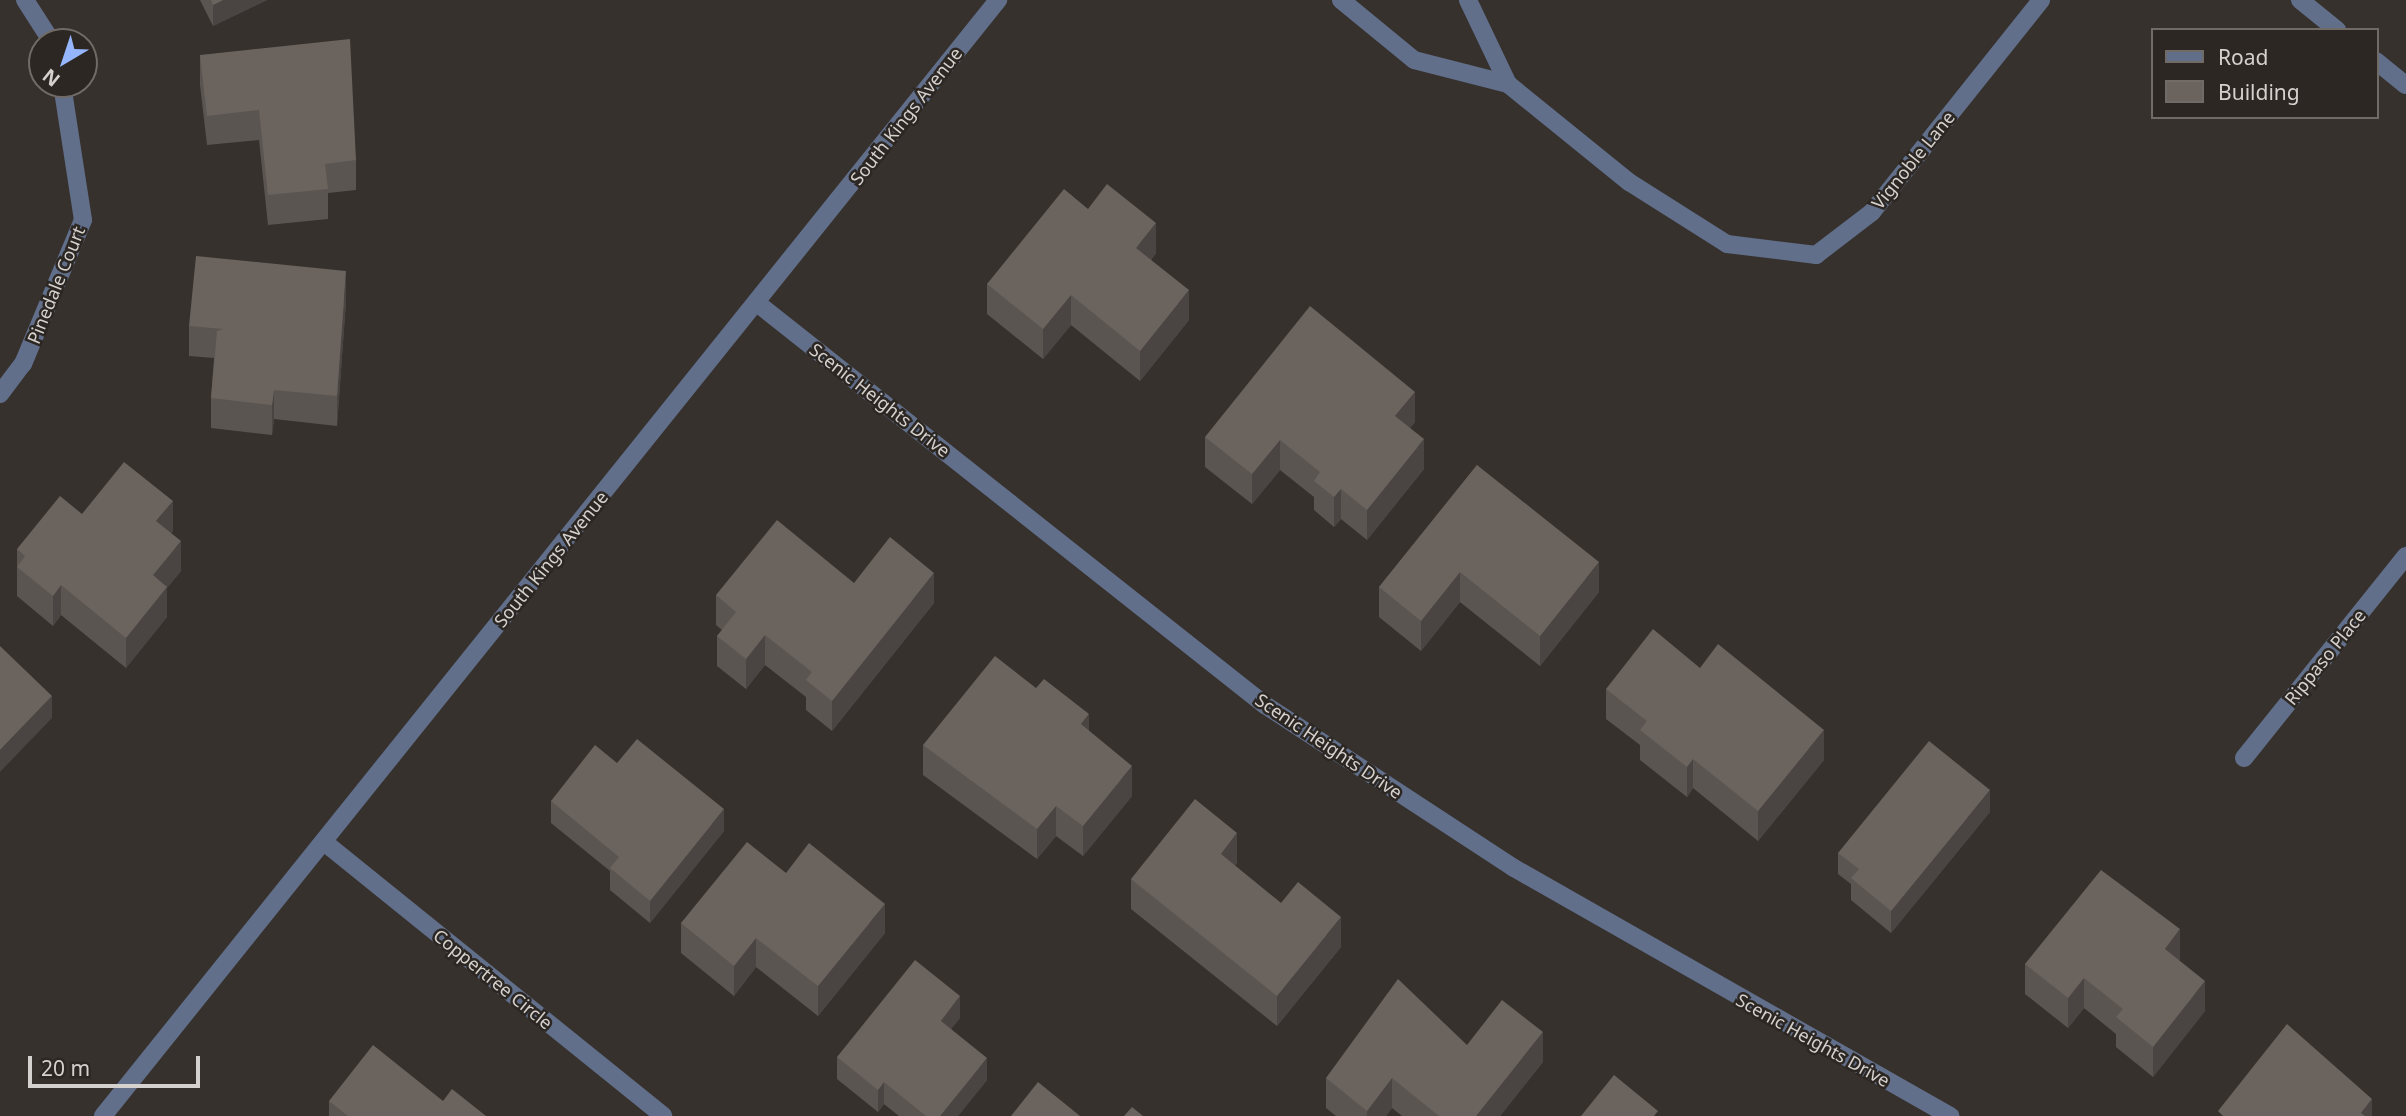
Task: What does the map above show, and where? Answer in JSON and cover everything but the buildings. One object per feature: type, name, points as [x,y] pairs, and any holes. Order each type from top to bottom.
[{"type":"street","points":[[25,0],[43,28]]},
{"type":"street","name":"South Kings Avenue","points":[[103,1116],[998,0]]},
{"type":"street","name":"Vignoble Lane","points":[[1341,0],[1414,60],[1508,84],[1629,182],[1727,244],[1816,255],[1872,212],[2041,0]]},
{"type":"street","name":"Vignoble Lane","points":[[1468,0],[1508,84]]},
{"type":"street","points":[[2300,0],[2335,28]]},
{"type":"street","points":[[2378,63],[2406,85]]},
{"type":"street","name":"Pinedale Court","points":[[0,394],[23,364],[83,220],[64,98]]},
{"type":"street","name":"Scenic Heights Drive","points":[[757,303],[1265,705],[1514,868],[1950,1116]]},
{"type":"street","name":"Rippaso Place","points":[[2244,758],[2406,556]]},
{"type":"street","name":"Coppertree Circle","points":[[324,842],[663,1116]]}]
